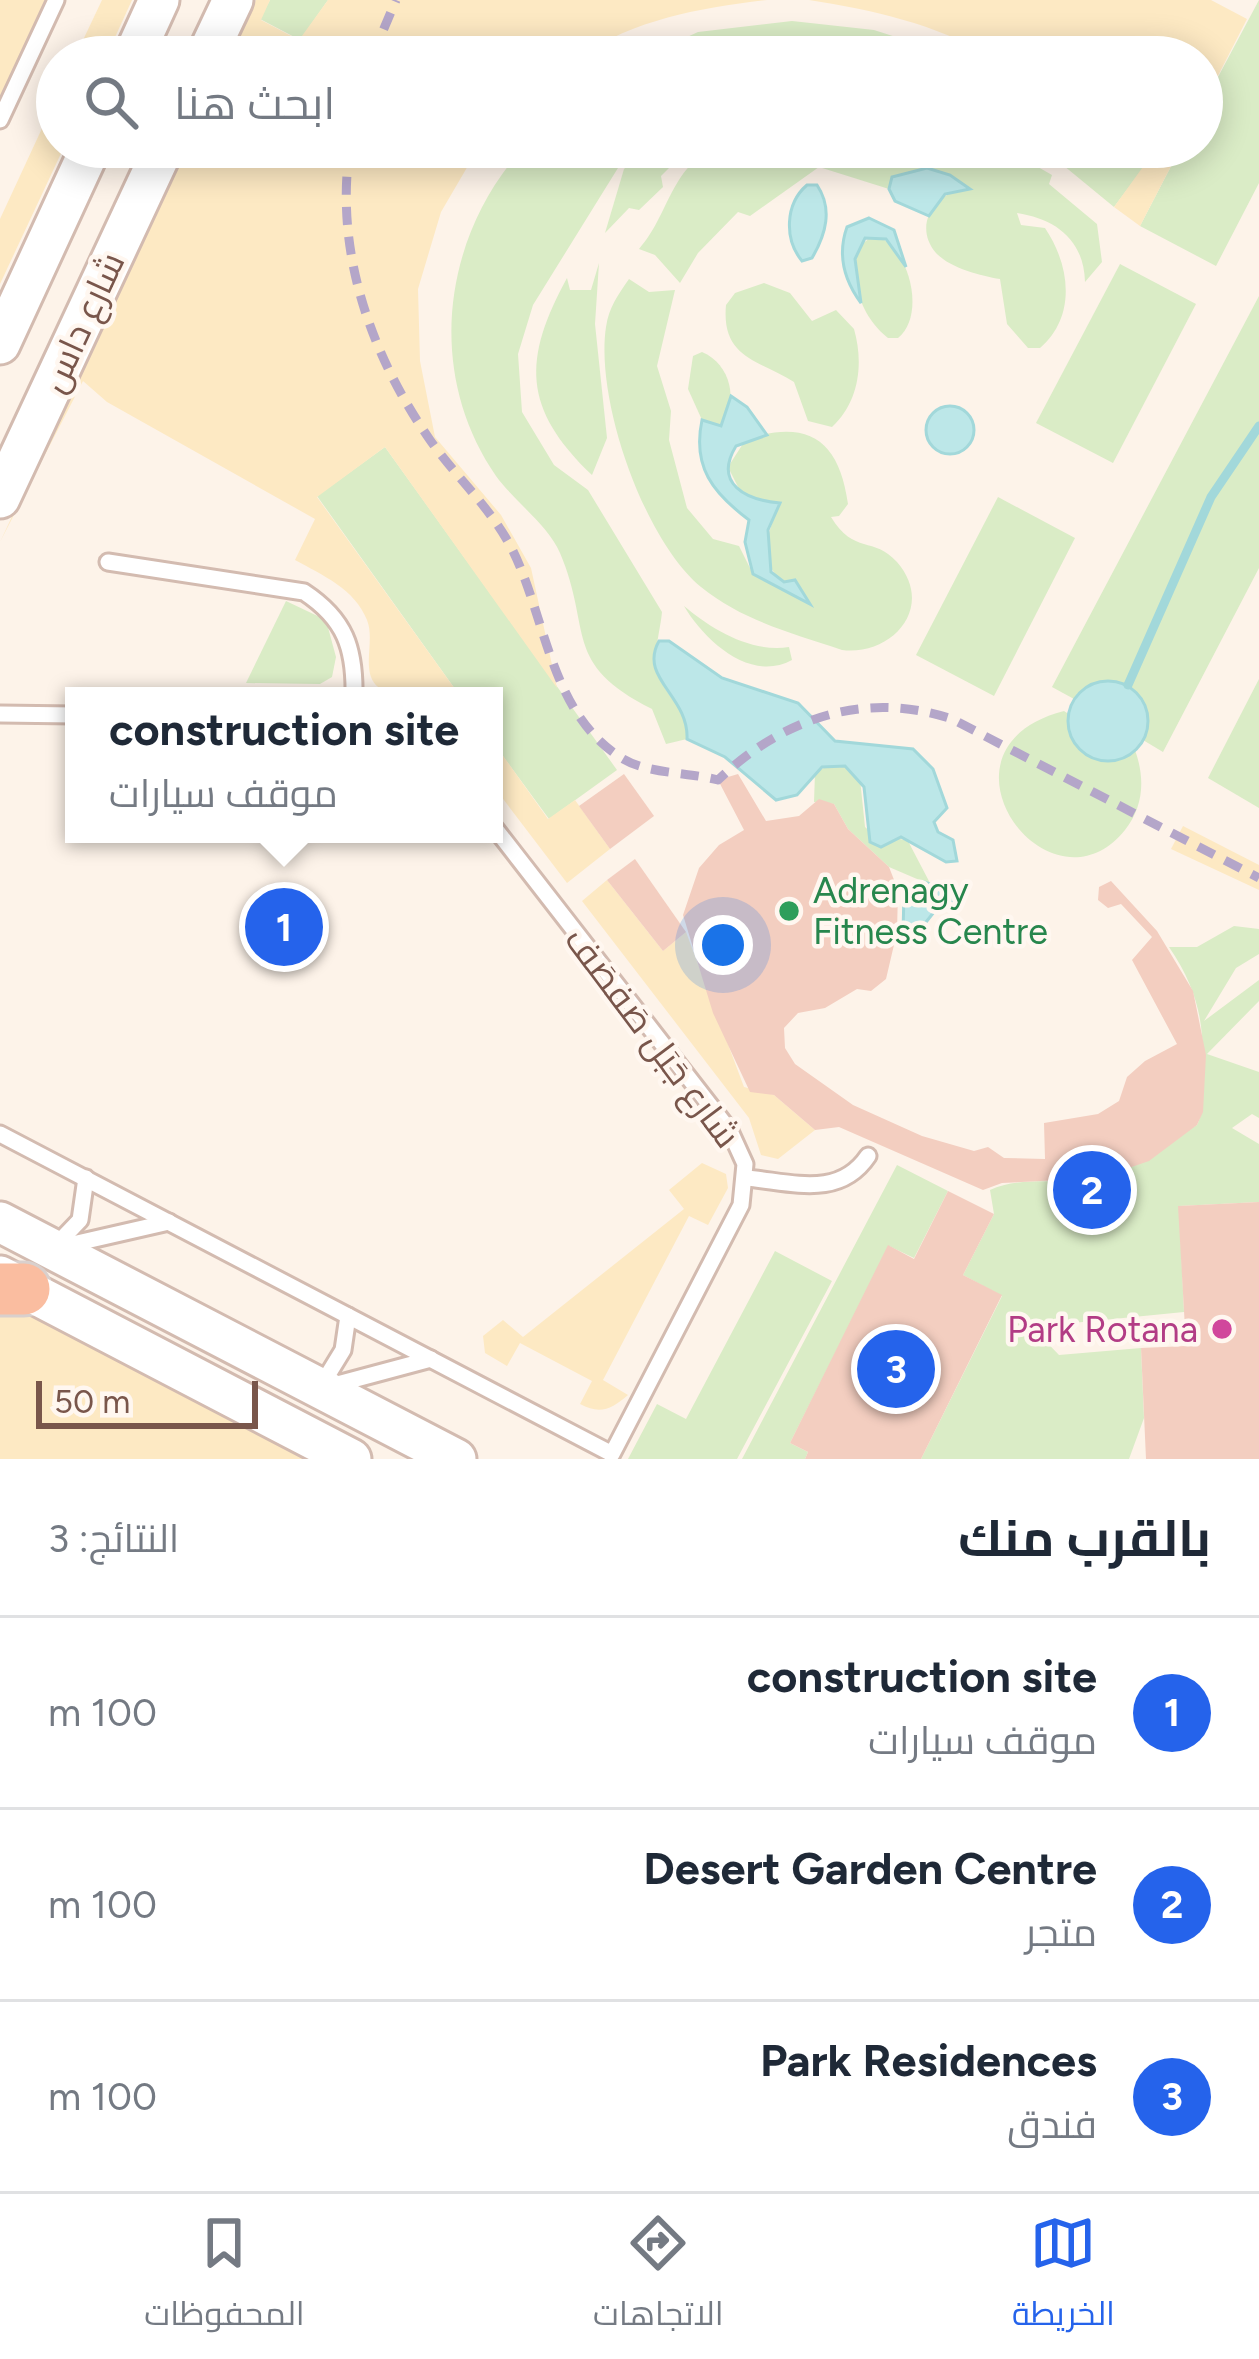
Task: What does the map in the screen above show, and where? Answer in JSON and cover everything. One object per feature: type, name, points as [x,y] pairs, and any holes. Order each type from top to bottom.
[{"type":"street","points":[[143,36],[159,0]]},
{"type":"street","points":[[216,36],[233,0]]},
{"type":"street","name":"شارع داس","points":[[0,344],[81,168]]},
{"type":"street","name":"شارع داس","points":[[0,498],[154,168]]},
{"type":"street","points":[[0,1222],[18,1276],[352,1459]]},
{"type":"street","points":[[18,1276],[320,1388],[456,1459]]},
{"type":"lane","points":[[39,36],[56,0]]},
{"type":"lane","points":[[0,120],[36,43]]},
{"type":"lane","points":[[108,562],[304,592],[329,609],[347,634],[354,687]]},
{"type":"lane","points":[[0,714],[65,715]]},
{"type":"lane","name":"شارع جَبَل صَفصَف","points":[[0,1133],[611,1456],[741,1205],[746,1178],[730,1131],[503,839]]},
{"type":"lane","points":[[746,1178],[830,1186],[856,1174],[868,1156]]},
{"type":"lane","points":[[18,1276],[80,1220],[86,1178]]},
{"type":"lane","points":[[18,1276],[170,1222]]},
{"type":"lane","points":[[320,1388],[343,1350],[348,1316]]},
{"type":"lane","points":[[320,1388],[431,1359]]},
{"type":"green space","points":[[270,0],[328,0],[303,36],[292,36],[260,19]]},
{"type":"green space","points":[[1259,0],[1259,183],[1216,266],[1140,226],[1170,168],[1223,168],[1223,68]]},
{"type":"green space","points":[[792,21],[893,36],[689,36]]},
{"type":"green space","points":[[508,168],[618,168],[533,305],[518,354],[522,412],[554,465],[588,490],[662,612],[657,671],[682,713],[687,739],[666,744],[652,709],[623,692],[592,660],[560,553],[496,476],[473,436],[459,394],[452,350],[453,307],[460,263],[496,183]]},
{"type":"green space","points":[[669,168],[661,176],[663,187],[639,210],[629,208],[605,233],[624,169]]},
{"type":"green space","points":[[688,168],[818,168],[750,216],[738,212],[698,253],[680,283],[655,255],[639,249]]},
{"type":"green space","points":[[822,168],[1040,168],[1052,175],[1049,184],[1097,224],[1102,262],[1085,282],[1079,254],[1065,234],[1044,220],[1017,213],[1021,225],[1045,228],[1060,258],[1066,290],[1052,335],[1040,348],[1028,348],[1007,324],[1000,279],[949,263],[929,242],[926,231],[931,211],[946,196],[967,189],[892,177],[889,189]]},
{"type":"green space","points":[[1067,168],[1143,168],[1114,207]]},
{"type":"green space","points":[[874,235],[897,252],[910,282],[911,314],[898,338],[888,338],[871,320],[856,285],[858,247]]},
{"type":"green space","points":[[599,263],[595,324],[607,438],[592,475],[552,427],[537,382],[537,358],[542,334],[567,278],[570,290],[591,290]]},
{"type":"green space","points":[[1120,264],[1196,304],[1113,463],[1036,423]]},
{"type":"green space","points":[[629,279],[649,292],[675,290],[657,366],[671,411],[669,440],[687,508],[713,539],[739,546],[753,574],[784,582],[767,556],[780,503],[742,495],[728,467],[746,439],[787,432],[817,440],[837,464],[848,504],[839,516],[831,517],[848,536],[889,554],[908,579],[910,611],[892,637],[860,650],[842,650],[805,638],[734,609],[701,587],[680,565],[661,537],[628,467],[608,392],[606,327]]},
{"type":"green space","points":[[764,283],[790,293],[812,321],[836,310],[854,329],[857,382],[848,406],[832,427],[808,421],[794,382],[745,355],[730,337],[726,305],[735,293]]},
{"type":"green space","points":[[1259,296],[1259,568],[1163,752],[1143,740],[1148,718],[1138,694],[1078,693],[1074,699],[1052,687]]},
{"type":"green space","points":[[702,352],[720,365],[729,384],[730,406],[721,426],[702,420],[688,389],[693,356]]},
{"type":"green space","points":[[385,447],[617,770],[549,819],[503,756],[503,687],[454,687],[317,496]]},
{"type":"green space","points":[[998,497],[1075,538],[994,696],[916,655]]},
{"type":"green space","points":[[286,601],[326,620],[336,657],[332,677],[320,684],[246,683]]},
{"type":"green space","points":[[684,606],[732,637],[760,646],[789,647],[792,660],[776,666],[745,662],[716,644]]},
{"type":"green space","points":[[1259,679],[1259,808],[1208,778]]},
{"type":"green space","points":[[1064,711],[1129,754],[1135,750],[1138,760],[1141,792],[1136,811],[1125,830],[1095,853],[1063,856],[1034,843],[1012,820],[1000,790],[1002,758],[1022,731]]},
{"type":"green space","points":[[829,765],[845,766],[860,779],[865,827],[885,845],[896,838],[908,841],[931,885],[889,867],[848,829],[834,804],[814,802],[815,773]]},
{"type":"green space","points":[[1234,926],[1259,929],[1259,954],[1236,968],[1204,1021],[1259,980],[1259,1001],[1207,1054],[1259,1072],[1259,1118],[1252,1114],[1232,1128],[1259,1144],[1259,1202],[1179,1206],[1184,1312],[1032,1327],[1059,1355],[1141,1348],[1144,1418],[1129,1459],[921,1459],[1002,1296],[963,1275],[994,1214],[990,1190],[1016,1183],[1105,1177],[1143,1160],[1197,1125],[1201,1114],[1200,1019],[1190,984],[1169,947],[1197,947]]},
{"type":"green space","points":[[897,1165],[948,1191],[914,1258],[889,1246],[790,1443],[808,1452],[805,1459],[742,1459]]},
{"type":"green space","points":[[775,1251],[832,1281],[737,1459],[628,1459],[657,1404],[686,1419]]},
{"type":"sand","points":[[0,0],[55,0],[36,36],[0,118]]},
{"type":"sand","points":[[102,0],[132,0],[116,36],[85,36]]},
{"type":"sand","points":[[256,0],[270,0],[261,20],[291,36],[239,36]]},
{"type":"sand","points":[[328,0],[767,0],[669,17],[623,33],[302,36]]},
{"type":"sand","points":[[809,0],[1211,0],[1247,19],[1223,66],[1223,36],[948,36],[857,8]]},
{"type":"sand","points":[[36,141],[36,168],[54,168],[0,284],[0,219]]},
{"type":"sand","points":[[176,168],[467,168],[441,212],[418,289],[420,361],[435,437],[501,515],[531,568],[557,688],[385,447],[317,497],[454,687],[377,686],[369,671],[369,627],[362,609],[337,584],[295,560],[315,519],[107,402],[83,381],[0,542]]},
{"type":"sand","points":[[1142,168],[1170,168],[1140,226],[1114,207]]},
{"type":"sand","points":[[503,756],[548,819],[575,800],[610,849],[567,883],[503,799]]},
{"type":"sand","points":[[1183,826],[1259,865],[1259,890],[1171,849]]},
{"type":"sand","points":[[607,880],[663,951],[686,932],[744,1087],[774,1095],[815,1130],[778,1159],[761,1155],[749,1118],[582,901]]},
{"type":"sand","points":[[702,1163],[726,1174],[728,1188],[708,1225],[689,1216],[603,1380],[628,1395],[606,1409],[587,1407],[580,1404],[592,1381],[520,1343],[507,1366],[485,1353],[483,1336],[503,1320],[523,1337],[684,1209],[669,1190]]},
{"type":"sand","points":[[0,1291],[320,1459],[0,1459]]},
{"type":"water","points":[[927,168],[950,175],[970,189],[945,194],[929,216],[895,201],[889,189],[892,177]]},
{"type":"water","points":[[807,185],[817,185],[822,194],[826,222],[812,258],[802,261],[792,243],[789,222],[794,202]]},
{"type":"water","points":[[869,218],[894,230],[906,267],[886,239],[865,238],[855,259],[861,303],[846,276],[843,247],[847,227]]},
{"type":"water","points":[[731,396],[747,407],[767,435],[736,446],[728,471],[731,480],[745,494],[780,503],[768,530],[771,572],[784,582],[795,580],[810,604],[753,574],[745,542],[749,520],[725,500],[703,465],[702,420],[721,426]]},
{"type":"water","points":[[950,406],[967,413],[974,430],[967,447],[950,454],[933,447],[926,430],[933,413]]},
{"type":"water","points":[[659,641],[669,641],[722,678],[798,703],[835,741],[913,749],[933,769],[947,808],[934,822],[938,832],[953,840],[957,861],[946,862],[901,837],[881,847],[870,842],[864,787],[845,766],[822,767],[797,795],[776,800],[725,757],[687,739],[681,711],[655,666]]},
{"type":"water","points":[[1108,681],[1136,693],[1148,721],[1136,749],[1108,761],[1080,749],[1068,721],[1080,693]]},
{"type":"water","points":[[924,882],[952,892],[954,900],[934,912],[915,936],[903,934],[904,892],[914,895]]},
{"type":"building","points":[[624,774],[654,816],[610,849],[579,806]]},
{"type":"building","points":[[738,774],[766,821],[799,816],[819,799],[834,804],[848,829],[889,867],[898,890],[897,932],[886,979],[871,991],[857,989],[825,1008],[798,1013],[784,1028],[785,1048],[795,1064],[853,1105],[922,1136],[974,1151],[988,1147],[1004,1158],[1045,1159],[1044,1123],[1098,1114],[1119,1101],[1127,1077],[1145,1061],[1177,1044],[1132,960],[1152,937],[1121,904],[1108,908],[1098,900],[1099,887],[1111,881],[1157,931],[1193,991],[1206,1055],[1203,1112],[1197,1125],[1149,1161],[1100,1178],[1002,1183],[983,1190],[839,1127],[815,1130],[774,1095],[750,1092],[713,1013],[683,915],[699,868],[719,845],[744,830],[718,780]]},
{"type":"building","points":[[635,859],[686,932],[663,951],[607,880]]},
{"type":"building","points":[[948,1191],[994,1214],[963,1275],[1002,1295],[921,1459],[805,1459],[808,1452],[790,1443],[888,1245],[914,1259]]},
{"type":"building","name":"Park Rotana","points":[[1259,1202],[1259,1459],[1146,1459],[1141,1348],[1186,1346],[1178,1206]]},
{"type":"waterway","points":[[1128,685],[1211,497],[1259,426]]},
{"type":"railway","points":[[381,36],[396,0]]},
{"type":"railway","points":[[348,168],[347,225],[353,263],[390,373],[430,440],[512,549],[552,662],[578,715],[620,757],[654,770],[718,780],[770,740],[827,715],[857,709],[920,711],[952,719],[1259,878]]},
{"type":"place","name":"Adrenagy Fitness Centre","points":[[789,911]]},
{"type":"place","name":"construction site","points":[[284,927]]},
{"type":"place","name":"Desert Garden Centre","points":[[1092,1190]]},
{"type":"place","name":"Park Rotana","points":[[1222,1329]]},
{"type":"place","name":"Park Residences","points":[[896,1369]]}]
